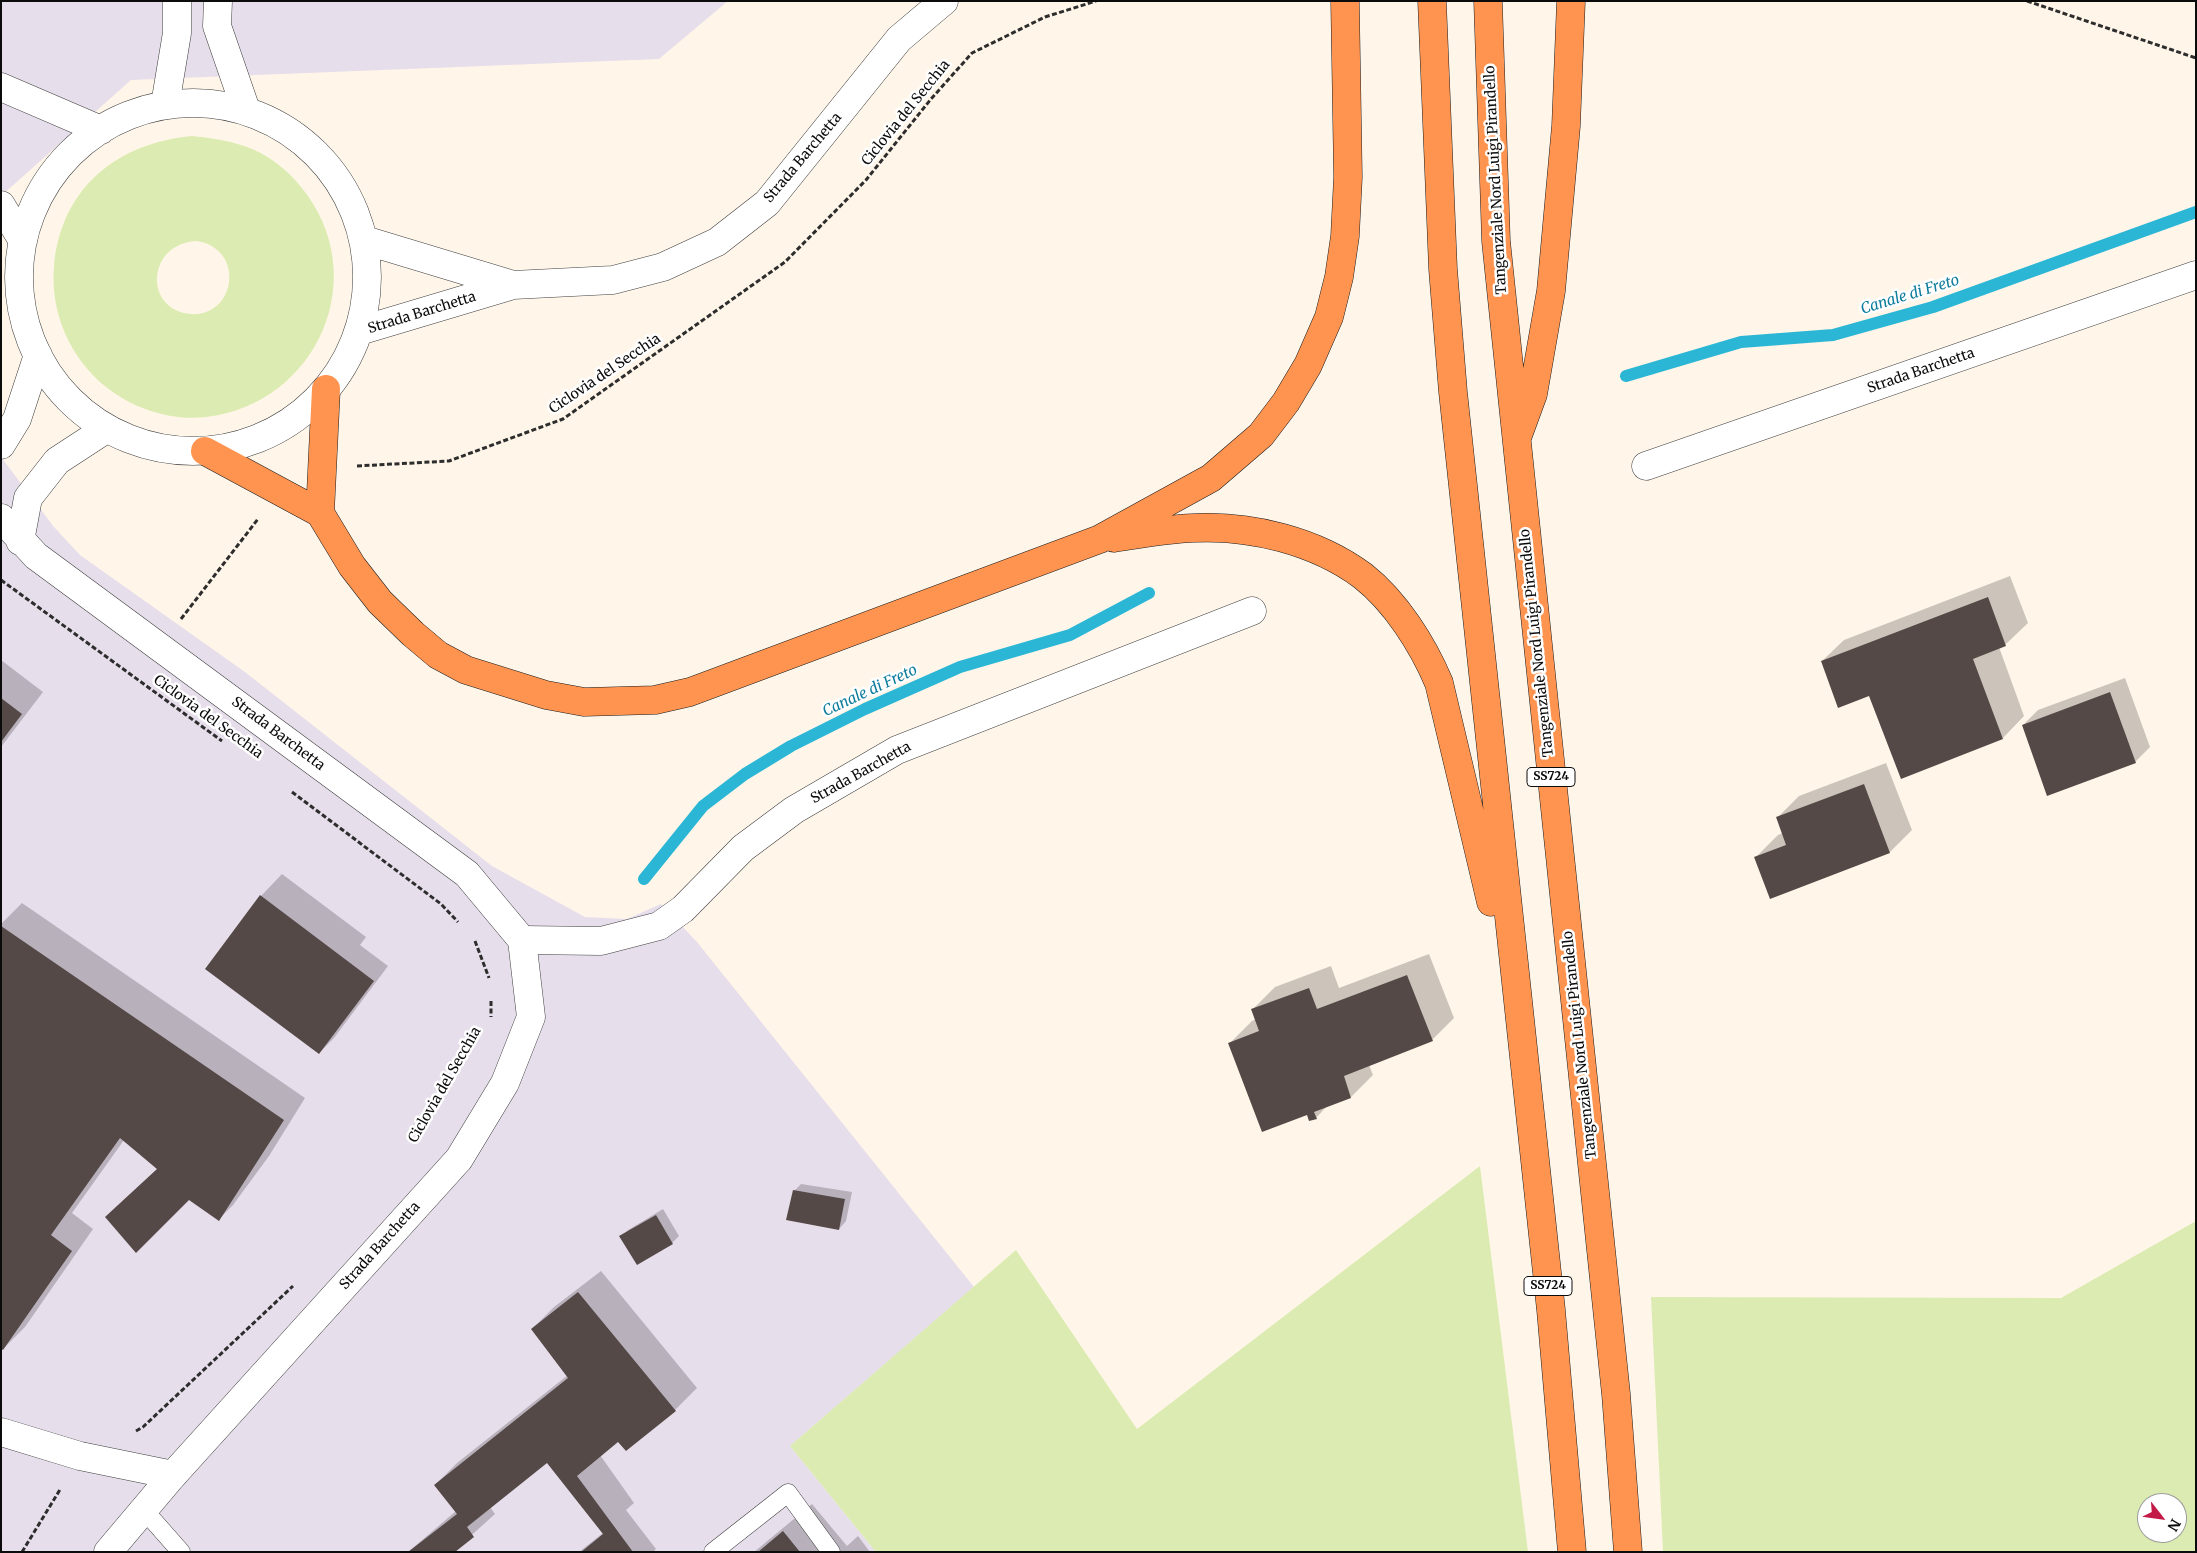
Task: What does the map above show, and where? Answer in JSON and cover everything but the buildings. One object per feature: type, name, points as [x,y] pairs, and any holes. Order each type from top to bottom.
[{"type":"highway","points":[[204,451],[320,513],[352,566],[380,602],[413,634],[438,654],[466,670],[500,682],[584,702],[655,700],[690,692],[1100,539],[1210,478],[1239,456],[1261,435],[1286,402],[1308,365],[1328,317],[1340,277],[1345,236],[1348,176],[1345,1]]},
{"type":"highway","name":"SS724","points":[[1432,1],[1443,269],[1453,392],[1553,1329],[1572,1552]]},
{"type":"highway","name":"Tangenziale Nord Luigi Pirandello","points":[[1488,1],[1496,241],[1616,1394],[1628,1552]]},
{"type":"highway","points":[[1516,441],[1533,394],[1551,292],[1564,154],[1571,1]]},
{"type":"highway","points":[[320,513],[326,389]]},
{"type":"highway","points":[[1100,539],[1194,528],[1236,530],[1275,536],[1310,546],[1363,576],[1402,619],[1426,653],[1439,683],[1519,1021]]},
{"type":"street","points":[[165,105],[177,33],[177,1]]},
{"type":"street","points":[[218,1],[217,26],[246,110]]},
{"type":"street","name":"Strada Barchetta","points":[[359,331],[513,285],[613,280],[663,267],[717,242],[767,203],[899,39],[944,1]]},
{"type":"street","points":[[1,87],[100,130]]},
{"type":"street","points":[[201,102],[246,110],[293,133],[324,160],[350,199],[364,240],[368,285],[359,331],[348,357],[326,389],[300,415],[273,432],[242,445],[204,451],[166,450],[138,443],[106,429],[71,401],[53,381],[38,355],[28,332],[22,308],[19,276],[23,241],[46,184],[72,153],[100,130],[134,113],[165,105],[201,102]]},
{"type":"street","points":[[1,205],[23,241]]},
{"type":"street","name":"Strada Barchetta","points":[[364,240],[513,285]]},
{"type":"street","name":"Strada Barchetta","points":[[1646,466],[2196,275]]},
{"type":"street","points":[[1,445],[18,418],[38,355]]},
{"type":"street","points":[[20,541],[28,498],[57,461],[106,429]]},
{"type":"street","name":"Strada Barchetta","points":[[1,518],[20,541],[36,556],[161,646],[468,874],[522,940],[531,1017],[505,1083],[459,1159],[173,1475],[108,1552]]},
{"type":"street","name":"Strada Barchetta","points":[[522,940],[601,942],[659,926],[683,910],[743,848],[794,810],[896,750],[1252,611]]},
{"type":"street","points":[[1,1432],[80,1456],[173,1475]]},
{"type":"lane","points":[[713,1552],[788,1493],[831,1552]]},
{"type":"lane","points":[[144,1510],[181,1552]]},
{"type":"path","name":"Ciclovia del Secchia","points":[[322,468],[449,461],[563,419],[785,262],[866,180],[931,99],[972,53],[1045,17],[1096,1]]},
{"type":"path","points":[[2027,1],[2196,58]]},
{"type":"path","name":"Ciclovia del Secchia","points":[[223,742],[135,679],[280,491]]},
{"type":"path","points":[[1,580],[135,679]]},
{"type":"path","points":[[286,788],[441,904],[461,926]]},
{"type":"path","points":[[475,941],[491,983]]},
{"type":"path","name":"Ciclovia del Secchia","points":[[491,992],[491,1026]]},
{"type":"path","points":[[134,1432],[143,1427],[297,1282]]},
{"type":"path","points":[[22,1552],[80,1456]]},
{"type":"shaded area","points":[[1,1],[728,1],[659,59],[131,80],[1,196]]},
{"type":"shaded area","points":[[1,457],[54,527],[80,555],[245,672],[492,866],[585,917],[627,919],[661,904],[697,942],[974,1287],[790,1446],[876,1552],[1,1552]]},
{"type":"green space","points":[[192,136],[212,138],[252,149],[276,162],[301,187],[322,222],[333,258],[333,295],[323,330],[305,362],[278,388],[245,407],[206,417],[180,417],[153,412],[129,402],[106,387],[82,362],[73,348],[65,333],[55,301],[54,266],[59,238],[68,214],[81,192],[97,174],[117,160],[140,148],[165,140]],"holes":[[[197,241],[213,247],[223,256],[228,269],[229,282],[225,295],[217,305],[206,312],[190,314],[175,310],[164,301],[158,289],[157,276],[160,264],[168,253],[180,245]]]},
{"type":"green space","points":[[1480,1166],[1528,1552],[876,1552],[790,1446],[1016,1250],[1137,1429]]},
{"type":"green space","points":[[2196,1221],[2196,1552],[1663,1552],[1651,1297],[2061,1298]]},
{"type":"waterway","name":"Canale di Freto","points":[[1626,376],[1741,342],[1833,335],[1933,307],[2196,212]]},
{"type":"waterway","name":"Canale di Freto","points":[[644,879],[703,806],[745,774],[791,746],[865,709],[960,667],[1070,635],[1149,593]]}]
